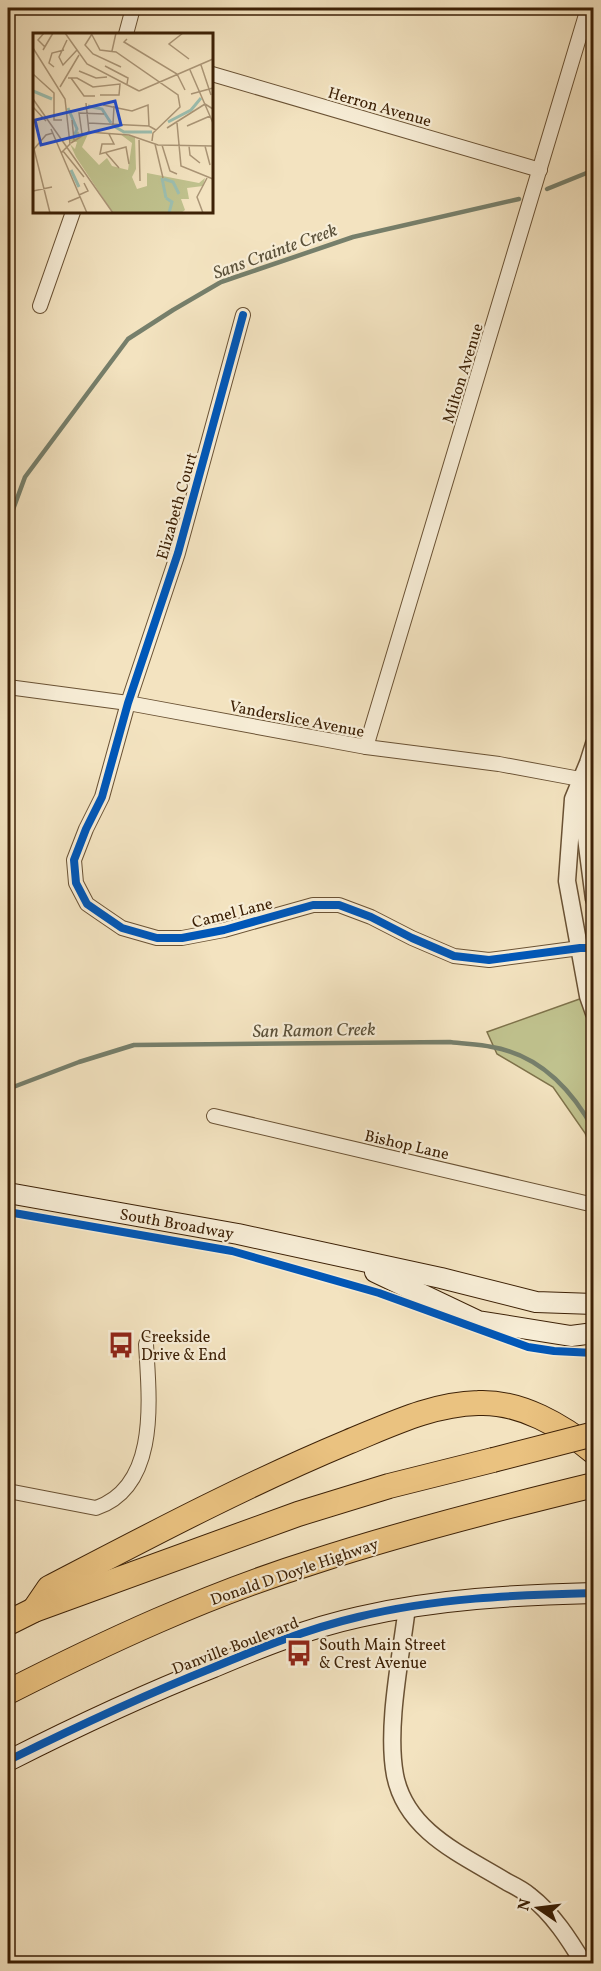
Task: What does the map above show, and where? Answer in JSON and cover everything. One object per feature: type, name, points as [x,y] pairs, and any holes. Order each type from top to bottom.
[{"type":"highway","points":[[34,1610],[49,1588],[217,1502],[325,1452],[413,1416],[447,1406],[481,1402],[514,1408],[547,1420],[594,1452]]},
{"type":"highway","points":[[8,1623],[34,1610],[298,1514],[389,1486],[594,1434]]},
{"type":"highway","name":"Donald D Doyle Highway","points":[[8,1692],[140,1628],[311,1562],[401,1535],[594,1485]]},
{"type":"main road","name":"South Broadway","points":[[8,1193],[238,1234],[441,1278],[536,1302],[594,1304]]},
{"type":"main road","name":"South Broadway","points":[[345,1258],[478,1321],[571,1336],[594,1333]]},
{"type":"main road","name":"Danville Boulevard","points":[[8,1761],[121,1705],[265,1646],[358,1617],[407,1607],[518,1595],[594,1593]]},
{"type":"street","points":[[126,33],[133,8]]},
{"type":"street","name":"Milton Avenue","points":[[366,747],[588,8]]},
{"type":"street","name":"Herron Avenue","points":[[213,74],[540,170]]},
{"type":"street","points":[[40,306],[73,213]]},
{"type":"street","name":"Elizabeth Court","points":[[129,703],[178,553],[243,315]]},
{"type":"street","name":"Vanderslice Avenue","points":[[8,687],[129,703],[366,747],[499,764],[580,779]]},
{"type":"street","name":"Camel Lane","points":[[129,703],[102,797],[74,860],[76,883],[87,904],[122,928],[157,939],[182,938],[224,930],[313,905],[339,905],[371,917],[454,956],[489,960],[587,948]]},
{"type":"street","points":[[594,744],[573,799],[567,881],[587,948],[594,1013]]},
{"type":"street","points":[[580,779],[589,804],[585,830],[592,868],[594,899]]},
{"type":"street","name":"Bishop Lane","points":[[214,1116],[594,1205]]},
{"type":"street","points":[[8,1491],[96,1508],[108,1504],[126,1487],[141,1462],[147,1431],[146,1344]]},
{"type":"street","points":[[407,1607],[394,1724],[393,1755],[401,1795],[417,1820],[434,1838],[530,1896],[559,1925],[584,1964]]},
{"type":"green space","points":[[588,996],[594,1013],[593,1152],[585,1133],[553,1087],[497,1054],[487,1032]]},
{"type":"waterway","name":"Sans Crainte Creek","points":[[547,189],[594,170]]},
{"type":"waterway","name":"Sans Crainte Creek","points":[[8,523],[25,477],[128,339],[173,310],[221,282],[353,237],[519,199]]},
{"type":"waterway","name":"San Ramon Creek","points":[[8,1089],[79,1062],[134,1045],[450,1042],[509,1051],[539,1066],[564,1088],[594,1130]]},
{"type":"cycle path","points":[[243,315],[178,553],[128,703],[102,797],[74,860],[76,883],[87,904],[122,928],[157,938],[182,938],[224,930],[313,905],[339,905],[371,917],[454,956],[489,960],[594,948]]},
{"type":"cycle path","points":[[8,1212],[232,1251],[379,1293],[528,1347],[594,1353]]},
{"type":"cycle path","points":[[9,1760],[109,1712],[186,1679],[248,1653],[320,1627],[387,1611],[446,1602],[505,1596],[594,1593]]},
{"type":"place","name":"Creekside Drive & End","points":[[121,1345]]},
{"type":"place","name":"South Main Street & Crest Avenue","points":[[299,1653]]}]
